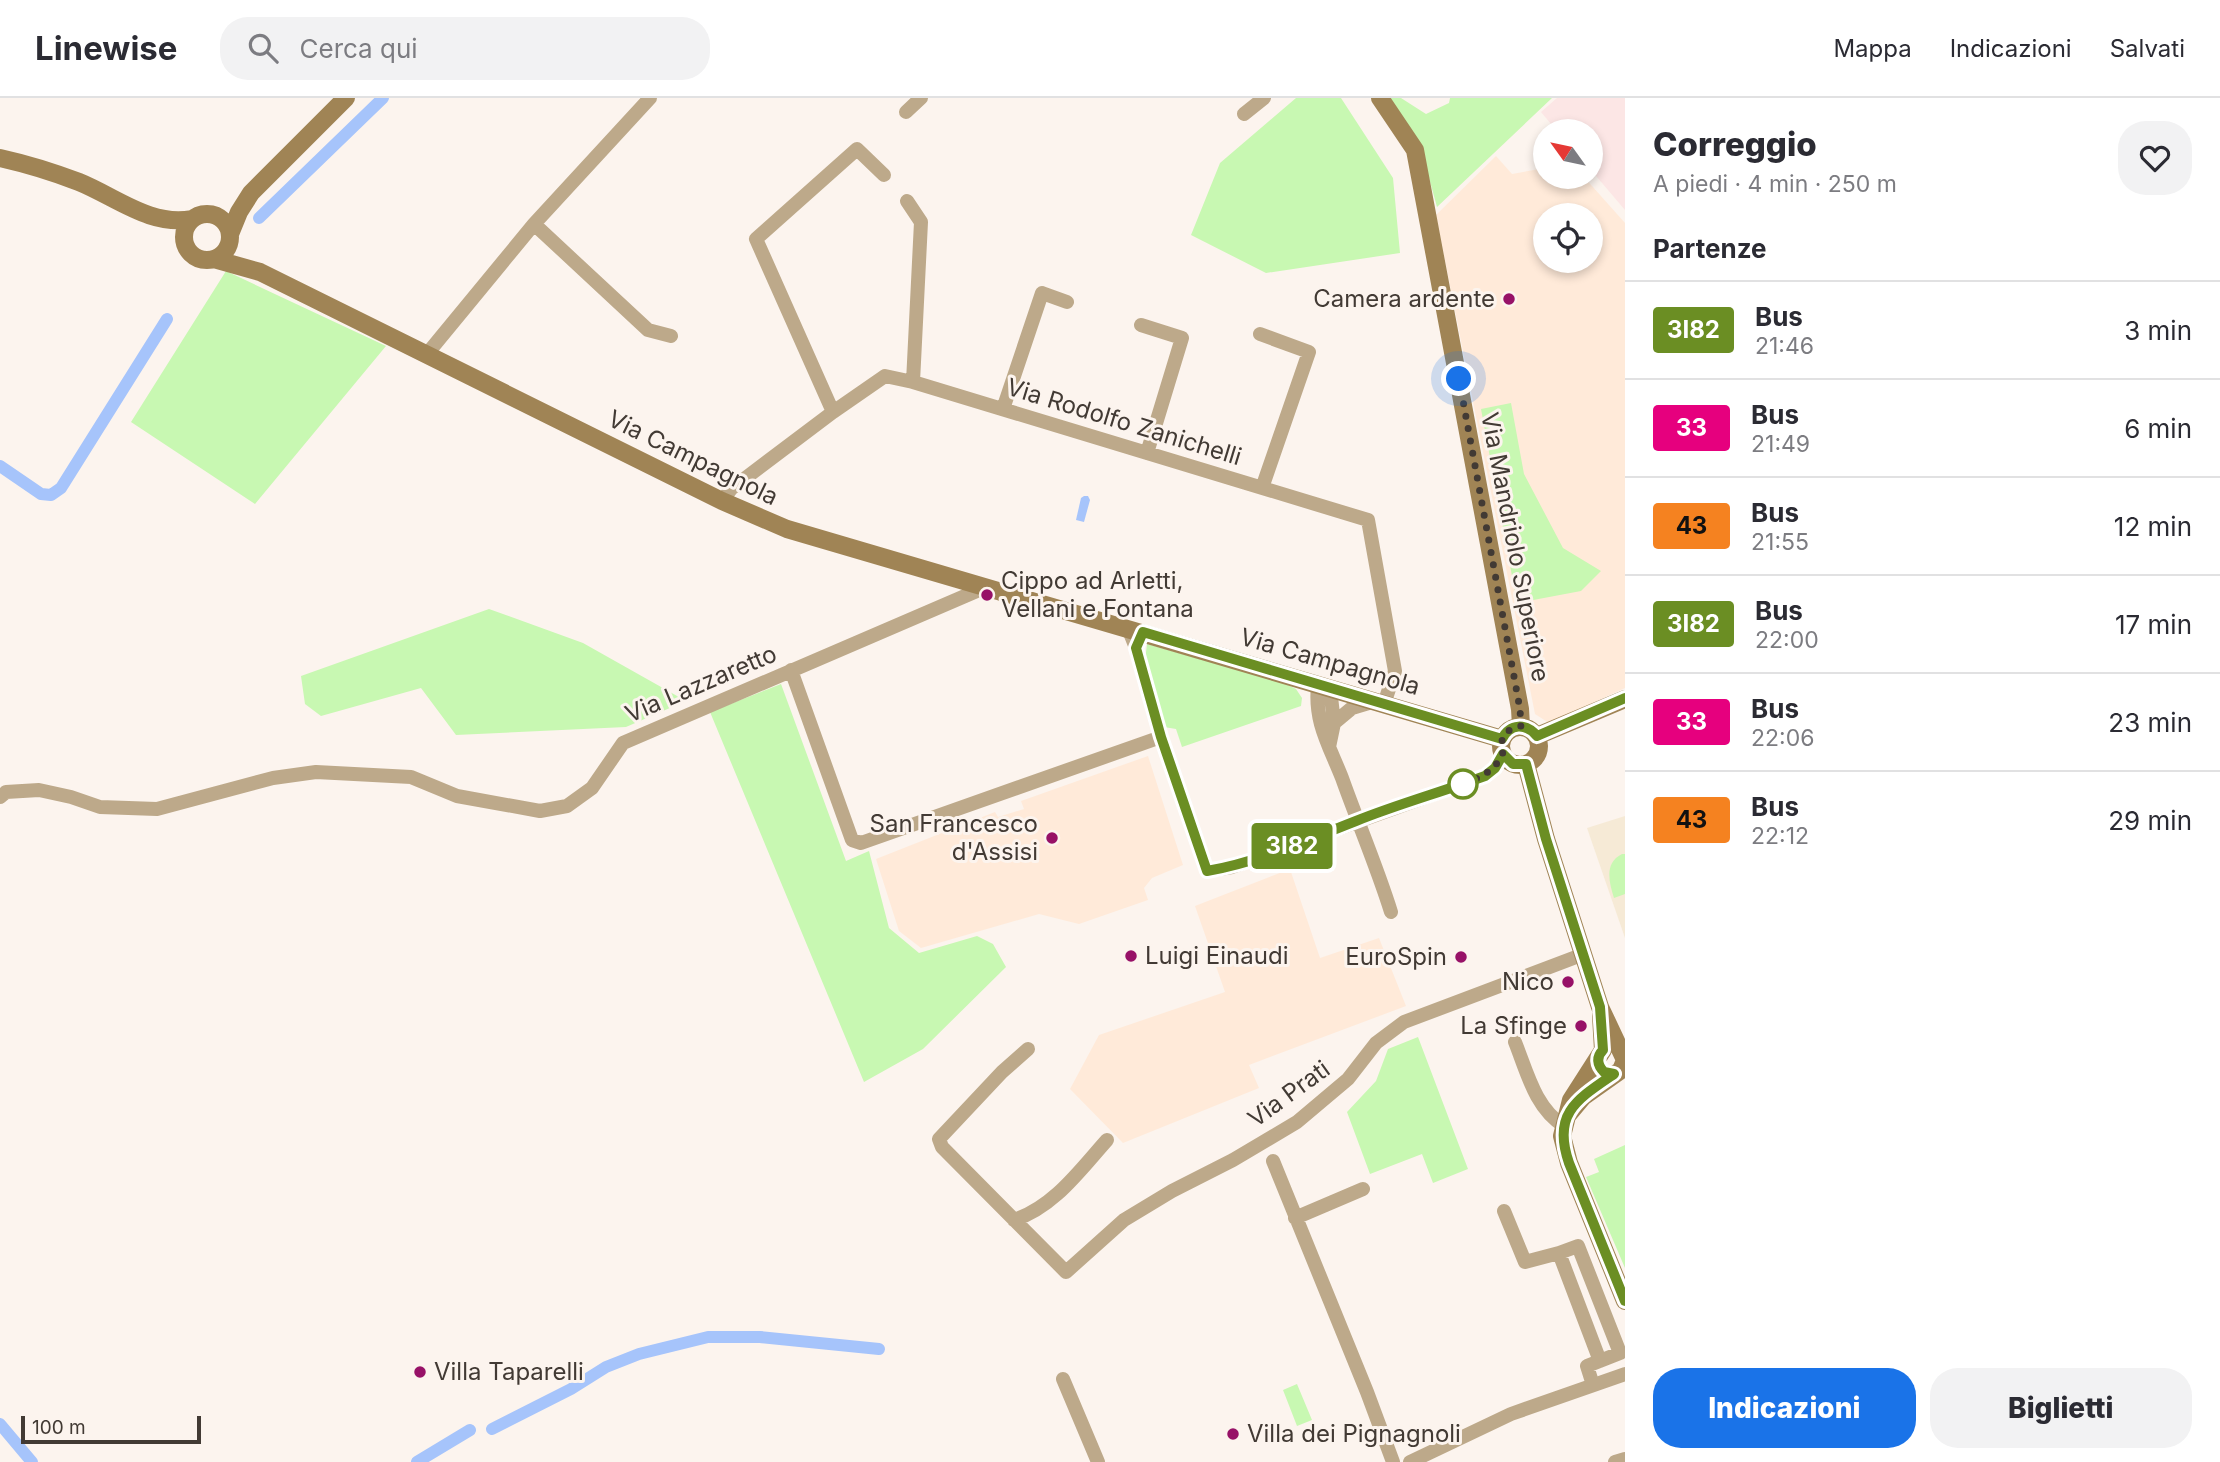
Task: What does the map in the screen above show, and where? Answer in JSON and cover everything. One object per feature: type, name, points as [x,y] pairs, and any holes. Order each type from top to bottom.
[{"type":"main road","points":[[210,214],[229,207],[251,193],[346,98]]},
{"type":"main road","name":"Via Mandriolo Superiore","points":[[1380,98],[1415,150],[1439,268],[1521,726]]},
{"type":"main road","name":"Via Campagnola","points":[[0,158],[72,179],[150,217],[184,243],[192,255],[199,259],[214,259],[260,272],[722,501],[786,528],[986,587],[1136,636],[1324,686],[1502,747]]},
{"type":"main road","points":[[214,259],[225,251],[239,212],[251,193]]},
{"type":"main road","name":"Via Campagnola","points":[[150,217],[173,222],[210,214],[223,221],[230,236],[260,272]]},
{"type":"main road","points":[[184,243],[185,230],[192,219]]},
{"type":"main road","points":[[1537,736],[1625,699]]},
{"type":"main road","points":[[1511,728],[1529,728],[1537,736],[1540,746],[1534,760],[1526,764],[1513,764],[1502,747],[1511,728]]},
{"type":"main road","points":[[1526,764],[1550,852],[1584,954],[1614,1059],[1565,1121],[1562,1136],[1568,1160],[1625,1301]]},
{"type":"street","points":[[427,354],[534,224],[650,98]]},
{"type":"street","points":[[906,112],[921,98]]},
{"type":"street","points":[[1244,114],[1264,98]]},
{"type":"street","points":[[833,412],[756,239],[857,149],[884,175]]},
{"type":"street","points":[[907,201],[921,222],[914,382]]},
{"type":"street","points":[[534,224],[648,330],[671,336]]},
{"type":"street","points":[[1003,409],[1042,293],[1067,302]]},
{"type":"street","points":[[1141,325],[1182,338],[1147,453]]},
{"type":"street","points":[[1261,334],[1309,352],[1262,488]]},
{"type":"street","name":"Via Rodolfo Zanichelli","points":[[722,501],[731,489],[885,376],[914,382],[1368,520],[1395,670],[1378,703]]},
{"type":"street","name":"Via Lazzaretto","points":[[0,797],[6,792],[39,790],[100,807],[157,809],[273,778],[330,772],[411,777],[457,796],[540,811],[567,806],[592,788],[623,743],[986,587]]},
{"type":"street","points":[[1136,636],[1161,737],[1207,871],[1232,867],[1485,776],[1495,768],[1502,747]]},
{"type":"street","points":[[791,670],[852,840],[860,843],[1161,737]]},
{"type":"street","points":[[1324,686],[1334,723],[1329,747]]},
{"type":"street","points":[[1324,686],[1316,699],[1320,728],[1391,912]]},
{"type":"street","points":[[1334,723],[1352,708],[1378,703]]},
{"type":"street","name":"Via Prati","points":[[1014,1220],[1066,1272],[1124,1220],[1297,1122],[1348,1080],[1377,1043],[1404,1022],[1584,954]]},
{"type":"street","points":[[1515,1042],[1537,1097],[1546,1111],[1565,1121]]},
{"type":"street","points":[[1028,1049],[1002,1072],[939,1139],[942,1147],[1014,1220],[1030,1215],[1042,1207],[1069,1183],[1107,1140]]},
{"type":"street","points":[[1273,1160],[1378,1418],[1393,1462]]},
{"type":"street","points":[[1296,1218],[1363,1189]]},
{"type":"street","points":[[1504,1211],[1525,1262],[1578,1246],[1620,1353],[1587,1366],[1593,1385]]},
{"type":"street","points":[[1559,1253],[1600,1361]]},
{"type":"street","points":[[1416,1461],[1511,1414],[1625,1374]]},
{"type":"street","points":[[1063,1379],[1098,1462]]},
{"type":"street","points":[[1615,1462],[1625,1459]]},
{"type":"shaded area","points":[[1557,98],[1625,98],[1625,210],[1603,184],[1603,119],[1547,119],[1541,112]]},
{"type":"shaded area","points":[[1496,156],[1512,174],[1533,170],[1533,189],[1595,189],[1625,223],[1625,688],[1549,723],[1535,714],[1436,215]]},
{"type":"shaded area","name":"San Francesco d'Assisi","points":[[1148,756],[1183,865],[1152,878],[1144,888],[1148,900],[1079,924],[1039,914],[921,948],[899,931],[876,859],[995,812],[998,817],[1024,809],[1021,801]]},
{"type":"shaded area","points":[[1625,816],[1625,938],[1587,828]]},
{"type":"shaded area","name":"Luigi Einaudi","points":[[1290,869],[1320,958],[1379,938],[1406,1006],[1249,1065],[1259,1088],[1123,1143],[1070,1089],[1099,1035],[1225,992],[1195,906]]},
{"type":"green space","points":[[1296,98],[1341,98],[1393,178],[1400,253],[1266,273],[1191,235],[1220,163]]},
{"type":"green space","points":[[1386,98],[1401,98],[1426,114],[1449,103],[1450,98],[1552,98],[1437,207],[1420,145]]},
{"type":"green space","points":[[226,271],[386,346],[255,504],[131,422]]},
{"type":"green space","points":[[1511,403],[1524,474],[1563,548],[1601,571],[1581,591],[1517,603],[1481,409]]},
{"type":"green space","points":[[489,609],[583,643],[686,701],[626,727],[456,735],[421,688],[321,716],[305,704],[301,676]]},
{"type":"green space","points":[[1147,644],[1282,682],[1296,689],[1302,698],[1301,706],[1182,747],[1176,729],[1164,727],[1145,660]]},
{"type":"green space","points":[[781,684],[846,861],[869,851],[889,928],[919,953],[977,936],[993,944],[1006,967],[923,1049],[864,1082],[710,712]]},
{"type":"green space","points":[[1625,854],[1625,894],[1614,898],[1609,873],[1612,862]]},
{"type":"green space","points":[[1418,1037],[1468,1169],[1433,1183],[1422,1154],[1370,1174],[1347,1112],[1376,1081],[1388,1049]]},
{"type":"green space","points":[[1625,1145],[1625,1268],[1586,1177],[1599,1172],[1594,1159]]},
{"type":"green space","points":[[1297,1384],[1312,1420],[1297,1426],[1283,1390]]},
{"type":"water","points":[[1088,496],[1090,500],[1084,522],[1076,520],[1081,498]]},
{"type":"waterway","points":[[259,218],[383,98]]},
{"type":"waterway","points":[[0,466],[41,494],[51,495],[61,488],[167,319]]},
{"type":"waterway","points":[[492,1429],[571,1389],[606,1367],[639,1354],[708,1337],[760,1337],[879,1349]]},
{"type":"waterway","points":[[0,1424],[32,1462]]},
{"type":"waterway","points":[[417,1462],[470,1430]]},
{"type":"bus line","name":"3I82","points":[[1625,698],[1537,736],[1529,728],[1518,726],[1511,728],[1502,739],[1143,632],[1136,648],[1161,737],[1207,871],[1232,867],[1485,776],[1495,768],[1503,754],[1513,764],[1526,764],[1567,908],[1600,1007],[1603,1050],[1598,1063],[1601,1070],[1614,1074],[1583,1097],[1567,1116],[1562,1136],[1563,1145],[1625,1301]]},
{"type":"place","name":"Camera ardente","points":[[1509,299]]},
{"type":"place","name":"Cippo ad Arletti, Vellani e Fontana","points":[[987,595]]},
{"type":"place","name":"San Francesco d'Assisi","points":[[1052,838]]},
{"type":"place","name":"Luigi Einaudi","points":[[1131,956]]},
{"type":"place","name":"EuroSpin","points":[[1461,957]]},
{"type":"place","name":"Nico","points":[[1568,982]]},
{"type":"place","name":"La Sfinge","points":[[1581,1026]]},
{"type":"place","name":"Villa Taparelli","points":[[420,1372]]},
{"type":"place","name":"Villa dei Pignagnoli","points":[[1233,1434]]},
{"type":"route","points":[[1459,379],[1521,726],[1511,728],[1503,736],[1503,754],[1495,768],[1485,776],[1463,784]]}]
